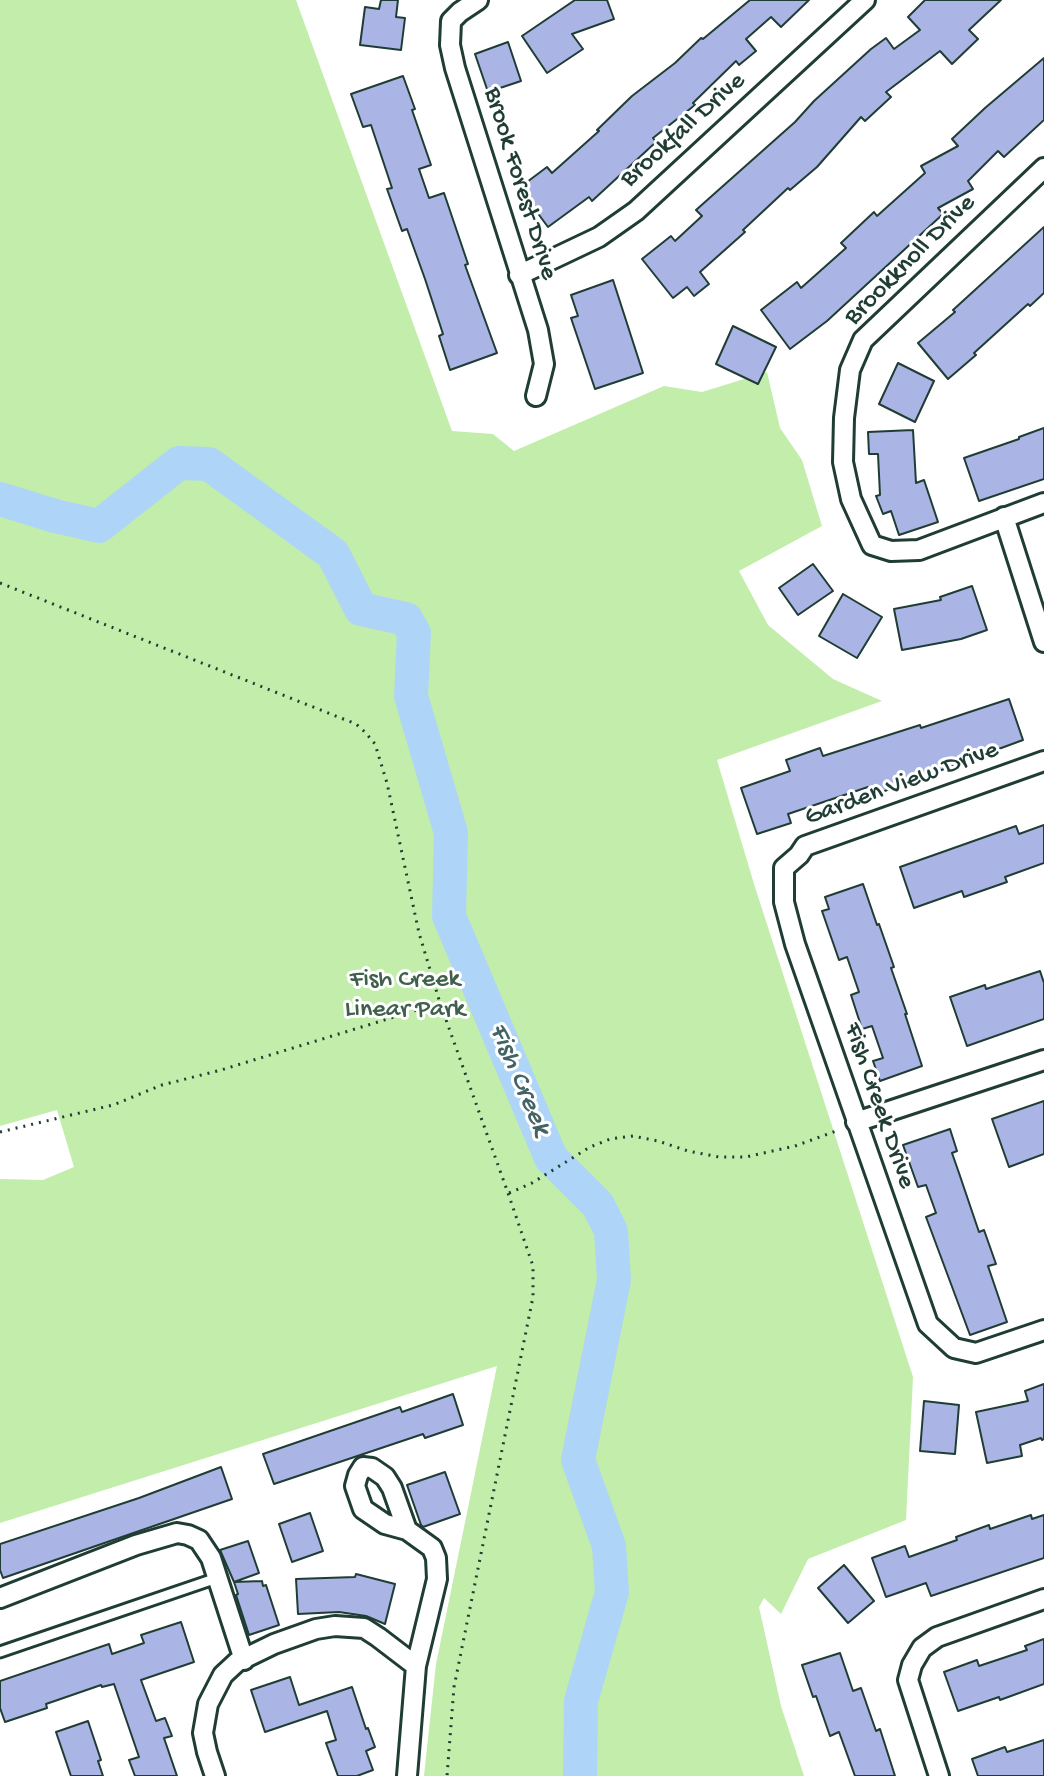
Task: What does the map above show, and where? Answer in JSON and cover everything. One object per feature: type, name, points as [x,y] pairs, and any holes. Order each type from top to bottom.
[{"type":"street","name":"Brook Forest Drive","points":[[478,0],[451,21],[450,45],[538,330],[544,364],[536,396]]},
{"type":"street","name":"Brookfall Drive","points":[[519,275],[599,237],[636,211],[865,0]]},
{"type":"street","name":"Brookknoll Drive","points":[[1004,517],[919,550],[891,551],[872,545],[851,499],[843,462],[844,418],[850,370],[863,340],[1044,168]]},
{"type":"street","points":[[1044,503],[1004,517],[1044,642]]},
{"type":"street","name":"Garden View Drive","points":[[784,868],[805,846],[1044,761]]},
{"type":"street","name":"Fish Creek Drive","points":[[784,868],[784,902],[795,944],[928,1324],[954,1348],[976,1353],[1044,1330]]},
{"type":"street","points":[[856,1122],[1044,1060]]},
{"type":"street","points":[[407,1530],[432,1548],[437,1579],[416,1666],[407,1776]]},
{"type":"street","points":[[0,1598],[136,1545],[177,1533],[199,1540],[211,1558],[244,1660]]},
{"type":"street","points":[[939,1776],[908,1680],[922,1648],[937,1637],[1044,1599]]},
{"type":"street","points":[[215,1776],[203,1733],[208,1704],[223,1675],[237,1662],[274,1644],[316,1629],[335,1626],[364,1628],[416,1666]]},
{"type":"lane","points":[[0,1652],[217,1578]]},
{"type":"path","points":[[0,583],[356,724],[375,744],[419,933],[440,1003],[533,1266],[533,1297],[454,1687],[447,1776]]},
{"type":"path","points":[[0,1132],[113,1105],[162,1085],[440,1003]]},
{"type":"path","points":[[508,1193],[532,1183],[590,1147],[623,1136],[658,1141],[719,1157],[746,1157],[795,1146],[836,1131]]},
{"type":"green space","name":"Fish Creek Linear Park","points":[[0,0],[296,0],[452,431],[493,434],[514,451],[664,386],[702,392],[767,372],[780,428],[802,460],[822,526],[739,571],[768,625],[833,679],[882,701],[717,760],[913,1377],[906,1520],[808,1559],[781,1614],[764,1598],[759,1607],[781,1706],[804,1776],[424,1776],[436,1664],[497,1366],[0,1523],[0,1179],[43,1180],[74,1167],[57,1110],[0,1126]]},
{"type":"building","points":[[381,0],[398,0],[396,17],[405,18],[401,50],[360,45],[365,7],[379,9]]},
{"type":"building","points":[[575,0],[607,0],[614,19],[572,34],[583,49],[547,73],[522,36]]},
{"type":"building","points":[[750,0],[809,0],[781,27],[771,17],[746,39],[756,51],[739,65],[736,61],[693,103],[695,105],[653,138],[656,142],[592,201],[589,197],[548,227],[519,188],[547,167],[552,173],[632,96]]},
{"type":"building","points":[[925,0],[1001,0],[969,30],[978,39],[952,64],[940,51],[886,92],[891,97],[865,121],[861,117],[817,167],[790,190],[788,188],[700,272],[709,284],[694,296],[687,287],[673,298],[642,259],[671,236],[675,241],[702,216],[696,210],[871,49],[886,38],[894,49],[920,30],[908,17]]},
{"type":"building","points":[[508,42],[521,81],[488,92],[475,54]]},
{"type":"building","points":[[1044,58],[1044,120],[1004,157],[998,151],[968,181],[973,189],[938,208],[943,214],[827,321],[790,349],[761,310],[797,282],[801,288],[846,248],[841,243],[874,212],[877,216],[925,173],[921,166],[958,146],[952,139]]},
{"type":"building","points":[[403,76],[431,165],[419,169],[429,198],[444,193],[468,264],[465,265],[497,353],[450,370],[439,336],[443,334],[425,279],[407,229],[402,231],[387,189],[392,188],[371,125],[363,127],[351,94]]},
{"type":"building","points":[[1044,227],[1044,293],[1030,306],[1028,304],[948,379],[918,343]]},
{"type":"building","points":[[613,280],[643,373],[595,389],[571,318],[578,316],[571,295]]},
{"type":"building","points":[[733,326],[776,347],[758,384],[716,364]]},
{"type":"building","points":[[898,363],[934,381],[915,422],[879,404]]},
{"type":"building","points":[[1044,428],[1044,479],[979,501],[964,458]]},
{"type":"building","points":[[913,430],[916,483],[924,480],[938,522],[899,535],[891,511],[883,514],[876,496],[880,495],[878,454],[869,454],[868,432]]},
{"type":"building","points":[[813,564],[833,591],[798,615],[779,588]]},
{"type":"building","points":[[972,586],[987,630],[961,639],[902,650],[894,609],[941,600],[940,597]]},
{"type":"building","points":[[843,594],[882,617],[857,658],[819,636]]},
{"type":"building","points":[[1009,699],[1023,740],[871,796],[868,787],[788,814],[791,823],[757,834],[741,788],[790,771],[786,760],[820,748],[823,756]]},
{"type":"building","points":[[1044,825],[1044,863],[1005,877],[1007,882],[964,897],[962,891],[914,908],[900,867],[1016,826],[1019,834]]},
{"type":"building","points":[[863,884],[894,967],[891,968],[922,1066],[880,1081],[873,1061],[883,1058],[872,1026],[862,1029],[851,995],[859,992],[847,957],[839,960],[822,911],[829,909],[825,897]]},
{"type":"building","points":[[1040,971],[1044,983],[1044,1019],[967,1046],[950,997]]},
{"type":"building","points":[[1044,1101],[1044,1154],[1009,1167],[992,1119]]},
{"type":"building","points":[[950,1129],[957,1151],[952,1153],[979,1232],[984,1230],[996,1264],[988,1266],[1007,1322],[970,1335],[926,1217],[936,1213],[926,1185],[918,1187],[903,1145]]},
{"type":"building","points":[[1044,1384],[1044,1439],[1020,1445],[1022,1456],[987,1463],[976,1412],[1028,1401],[1025,1391]]},
{"type":"building","points":[[453,1394],[463,1425],[425,1438],[423,1434],[274,1484],[263,1454],[400,1407],[402,1412]]},
{"type":"building","points":[[924,1401],[959,1405],[955,1454],[920,1451]]},
{"type":"building","points":[[221,1467],[232,1499],[3,1578],[0,1544]]},
{"type":"building","points":[[445,1472],[460,1514],[423,1527],[407,1485]]},
{"type":"building","points":[[310,1513],[323,1551],[292,1562],[279,1524]]},
{"type":"building","points":[[1031,1515],[1032,1519],[1044,1515],[1044,1558],[931,1596],[926,1583],[886,1597],[872,1558],[905,1546],[909,1557],[989,1525],[990,1529]]},
{"type":"building","points":[[248,1541],[259,1573],[234,1582],[220,1550]]},
{"type":"building","points":[[844,1565],[874,1601],[848,1623],[818,1588]]},
{"type":"building","points":[[356,1574],[395,1584],[385,1624],[366,1616],[339,1612],[298,1614],[296,1579],[355,1577]]},
{"type":"building","points":[[262,1581],[279,1625],[249,1635],[234,1582]]},
{"type":"building","points":[[181,1622],[194,1662],[141,1680],[156,1721],[165,1718],[172,1736],[164,1738],[177,1776],[135,1776],[129,1760],[139,1757],[114,1684],[101,1685],[46,1704],[47,1708],[5,1722],[0,1708],[0,1681],[109,1644],[112,1654],[144,1643],[141,1635]]},
{"type":"building","points":[[1044,1639],[1044,1684],[958,1711],[944,1672],[977,1660],[979,1666],[1027,1650],[1025,1646]]},
{"type":"building","points":[[840,1653],[853,1691],[861,1688],[876,1731],[880,1729],[895,1776],[855,1776],[839,1732],[830,1736],[802,1665]]},
{"type":"building","points":[[290,1677],[299,1705],[352,1687],[375,1747],[366,1751],[373,1770],[357,1776],[338,1776],[326,1743],[336,1740],[327,1711],[265,1732],[251,1690]]},
{"type":"building","points":[[88,1721],[103,1776],[71,1776],[56,1732]]},
{"type":"building","points":[[1044,1740],[1044,1776],[978,1776],[972,1759],[1005,1747],[1007,1752]]},
{"type":"waterway","name":"Fish Creek","points":[[0,499],[99,526],[179,463],[209,464],[333,554],[361,609],[406,619],[414,633],[411,696],[451,833],[449,916],[551,1158],[598,1205],[611,1231],[614,1280],[578,1460],[609,1546],[612,1592],[581,1701],[580,1776]]}]
